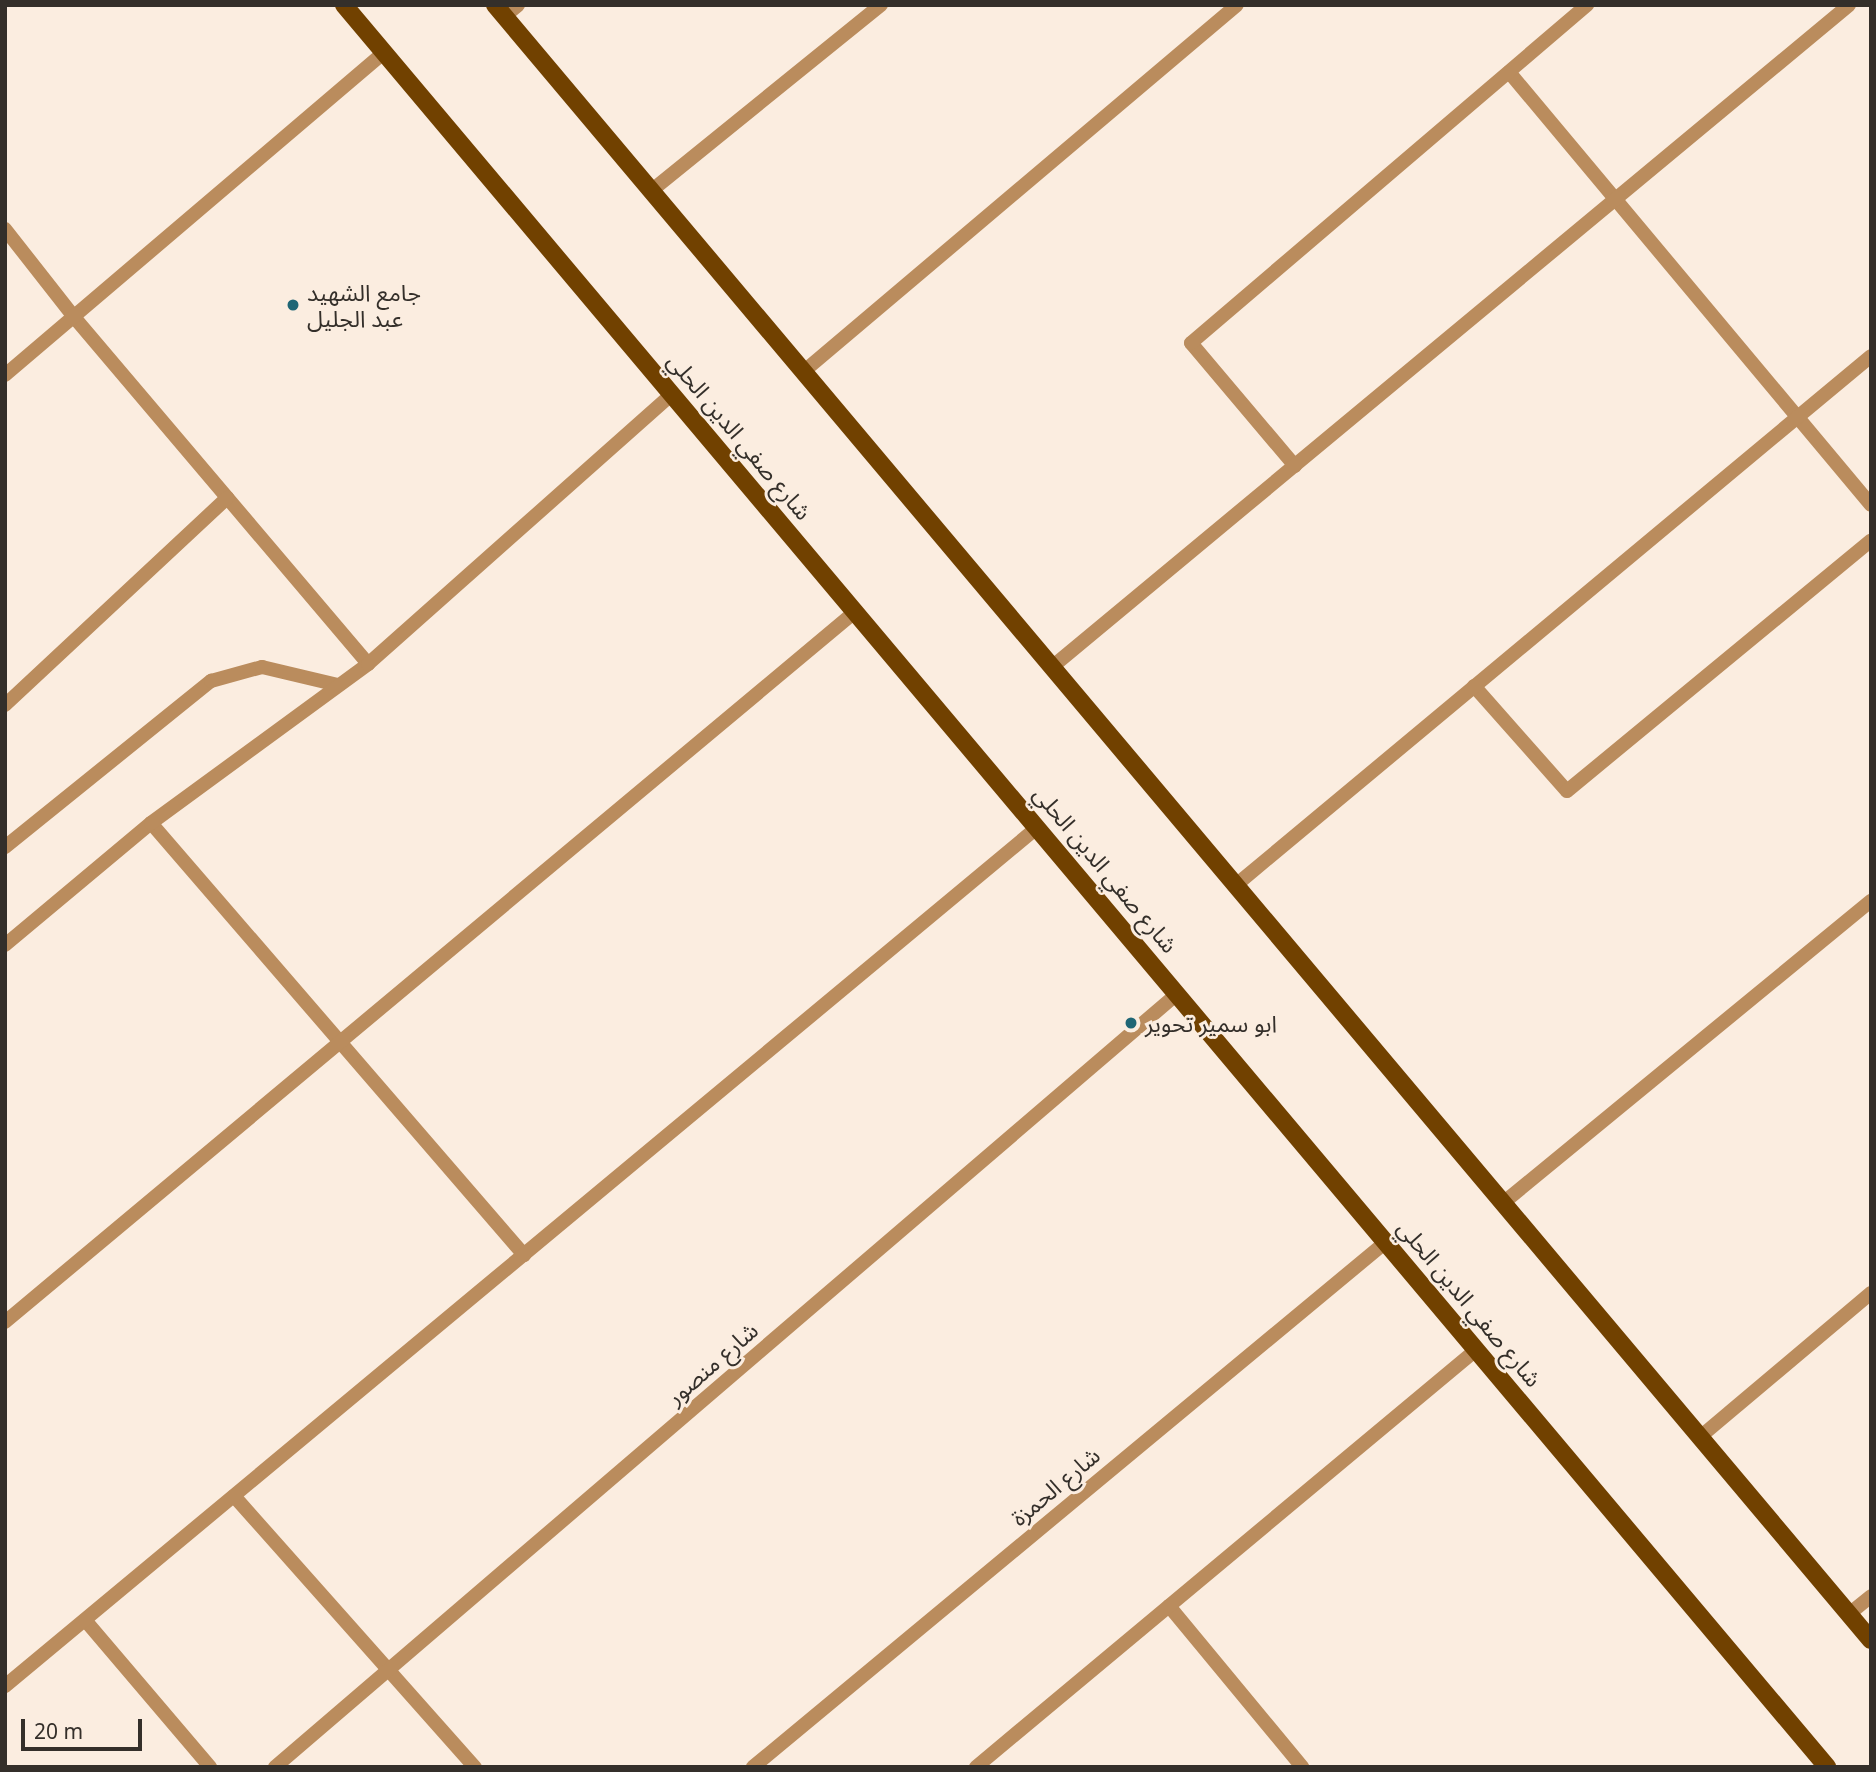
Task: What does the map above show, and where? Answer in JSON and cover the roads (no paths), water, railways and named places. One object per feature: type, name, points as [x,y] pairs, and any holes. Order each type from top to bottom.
[{"type":"main road","name":"شارع صفي الدين الحلي","points":[[344,5],[1827,1767]]},
{"type":"main road","points":[[506,9],[651,191],[1871,1640]]},
{"type":"street","points":[[651,191],[881,5]]},
{"type":"street","points":[[803,372],[1237,5]]},
{"type":"street","points":[[1295,466],[1191,343],[1587,5]]},
{"type":"street","points":[[1052,667],[1619,199],[1849,5]]},
{"type":"street","points":[[5,374],[384,53]]},
{"type":"street","points":[[1509,72],[1619,199],[1796,418],[1871,505]]},
{"type":"street","points":[[5,229],[74,317],[368,664]]},
{"type":"street","points":[[1236,885],[1871,356]]},
{"type":"street","points":[[5,945],[152,822],[368,664],[672,394]]},
{"type":"street","points":[[5,705],[227,498]]},
{"type":"street","points":[[1474,686],[1567,791],[1871,540]]},
{"type":"street","points":[[5,1322],[856,611]]},
{"type":"street","points":[[5,847],[211,681],[262,667],[338,685]]},
{"type":"street","points":[[152,822],[524,1255]]},
{"type":"street","points":[[5,1686],[1038,827]]},
{"type":"street","points":[[1503,1203],[1871,901]]},
{"type":"street","name":"شارع منصور","points":[[275,1767],[1178,993]]},
{"type":"street","name":"شارع الحمزة","points":[[753,1767],[1387,1241]]},
{"type":"street","points":[[1700,1437],[1871,1293]]},
{"type":"street","points":[[976,1767],[1477,1349]]},
{"type":"street","points":[[234,1496],[391,1669],[475,1767]]},
{"type":"street","points":[[1849,1614],[1871,1596]]},
{"type":"street","points":[[1169,1606],[1302,1767]]},
{"type":"street","points":[[85,1620],[210,1767]]},
{"type":"place","name":"جامع الشهيد عبد الجليل","points":[[293,305]]},
{"type":"place","name":"ابو سمير تحوير","points":[[1131,1023]]}]
